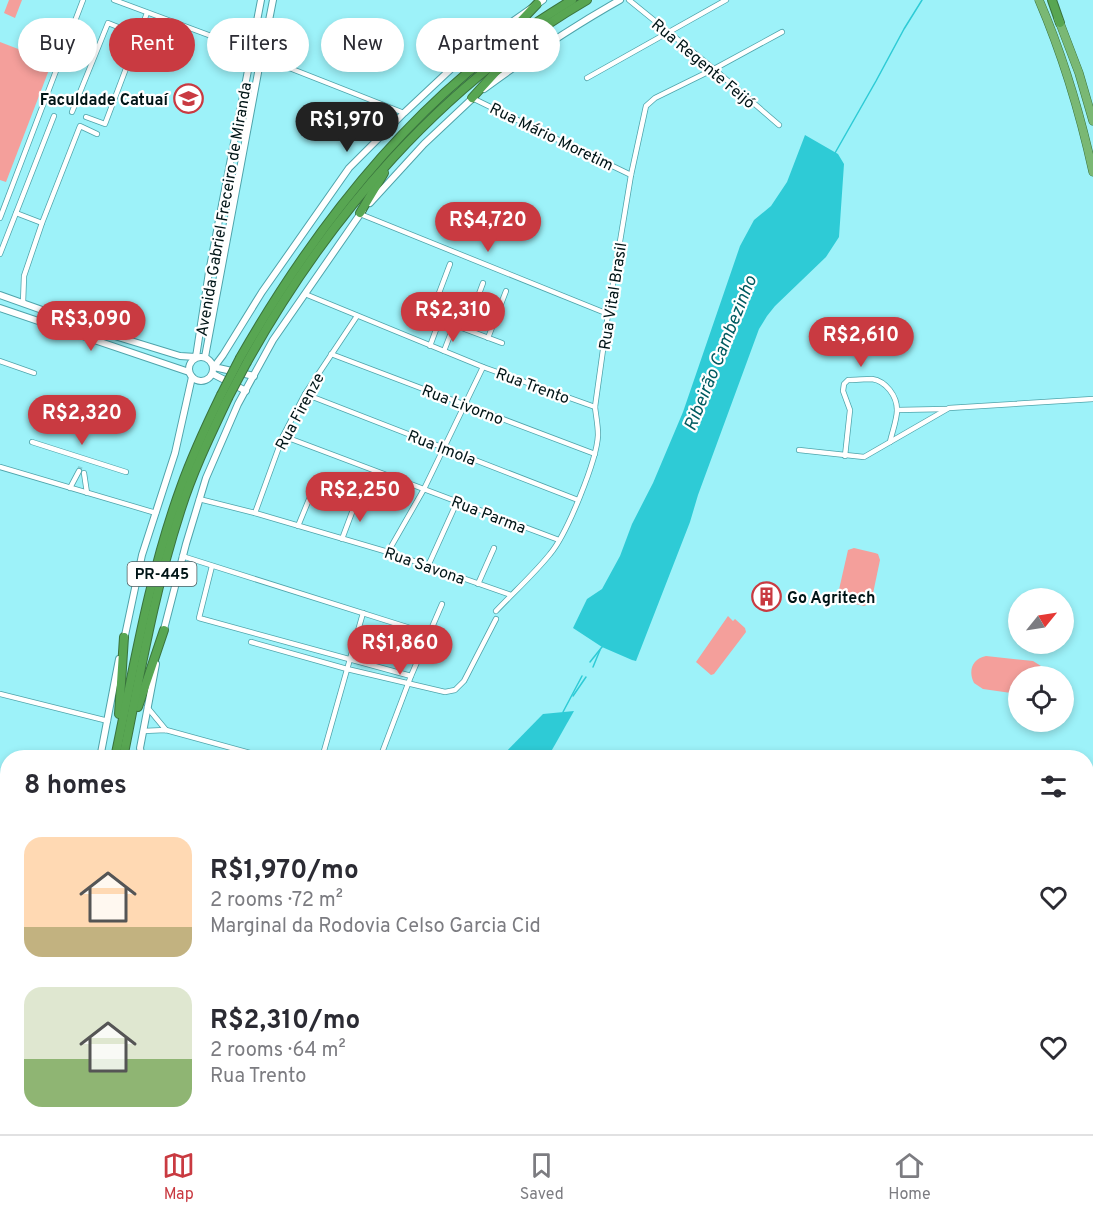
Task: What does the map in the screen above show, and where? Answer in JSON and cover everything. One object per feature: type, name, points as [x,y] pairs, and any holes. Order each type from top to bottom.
[{"type":"highway","name":"PR-445","points":[[543,18],[572,0]]},
{"type":"highway","name":"PR-445","points":[[557,18],[587,0]]},
{"type":"highway","points":[[1039,0],[1060,53],[1079,112],[1093,172]]},
{"type":"highway","points":[[1051,0],[1093,121]]},
{"type":"highway","points":[[525,18],[540,2]]},
{"type":"highway","name":"PR-445","points":[[118,750],[122,742],[145,614],[164,537],[190,461],[203,432],[224,397],[257,328],[296,269],[360,182],[391,147],[470,72]]},
{"type":"highway","name":"PR-445","points":[[243,360],[294,284],[345,213],[375,176],[422,126],[483,72]]},
{"type":"highway","points":[[472,98],[495,72]]},
{"type":"highway","points":[[360,213],[398,152]]},
{"type":"highway","points":[[122,742],[164,630]]},
{"type":"highway","points":[[122,742],[124,637]]},
{"type":"highway","name":"PR-445","points":[[122,742],[122,750]]},
{"type":"street","points":[[0,218],[83,0]]},
{"type":"street","points":[[114,0],[207,34]]},
{"type":"street","points":[[257,18],[261,0]]},
{"type":"street","name":"Avenida Gabriel Freceiro de Miranda","points":[[270,18],[273,0]]},
{"type":"street","points":[[140,750],[147,707],[164,630],[199,499],[238,404],[273,340],[360,213],[424,144],[472,98],[519,62],[559,35],[620,0]]},
{"type":"street","name":"Rua Regente Feijó","points":[[629,0],[779,125]]},
{"type":"street","points":[[587,78],[726,0]]},
{"type":"street","points":[[0,308],[191,375],[196,380],[207,380],[262,292],[349,168],[468,53],[540,2]]},
{"type":"street","points":[[145,18],[147,13]]},
{"type":"street","points":[[72,112],[109,23]]},
{"type":"street","name":"Rua Vital Brasil","points":[[496,611],[551,554],[578,500],[595,454],[598,436],[594,407],[631,175],[646,106],[655,98],[782,32]]},
{"type":"street","points":[[87,117],[105,124],[124,72]]},
{"type":"street","name":"Avenida Gabriel Freceiro de Miranda","points":[[196,357],[209,272],[248,72]]},
{"type":"street","name":"Avenida Gabriel Freceiro de Miranda","points":[[206,357],[259,72]]},
{"type":"street","points":[[300,72],[404,113]]},
{"type":"street","name":"Rua Mário Moretim","points":[[472,98],[631,175]]},
{"type":"street","points":[[0,254],[54,116]]},
{"type":"street","points":[[23,303],[24,276],[42,223],[81,126],[97,134]]},
{"type":"street","points":[[16,213],[42,223]]},
{"type":"street","points":[[360,213],[608,314]]},
{"type":"street","points":[[430,346],[441,316],[436,301],[450,264]]},
{"type":"street","points":[[466,329],[483,283]]},
{"type":"street","points":[[488,338],[506,291]]},
{"type":"street","name":"Rua Trento","points":[[305,294],[483,367],[594,407]]},
{"type":"street","points":[[0,295],[118,337],[180,356],[206,357],[212,362],[213,371]]},
{"type":"street","name":"Rua Firenze","points":[[255,513],[284,436],[305,394],[357,316]]},
{"type":"street","points":[[444,351],[454,325],[502,343]]},
{"type":"street","points":[[101,343],[103,338],[118,337]]},
{"type":"street","name":"Rua Livorno","points":[[331,354],[595,454]]},
{"type":"street","points":[[102,750],[142,555],[175,453],[191,375],[190,363],[196,357]]},
{"type":"street","points":[[0,361],[34,372]]},
{"type":"street","points":[[388,552],[424,489],[483,367]]},
{"type":"street","points":[[213,371],[254,376]]},
{"type":"street","points":[[213,371],[246,391]]},
{"type":"street","points":[[845,456],[850,410],[843,391],[844,384],[848,380],[875,380],[890,390],[897,410],[890,442]]},
{"type":"street","name":"Rua Imola","points":[[305,394],[578,500]]},
{"type":"street","points":[[897,410],[1093,399]]},
{"type":"street","points":[[799,450],[864,457],[949,408]]},
{"type":"street","name":"Rua Parma","points":[[284,436],[559,540]]},
{"type":"street","points":[[32,442],[126,472]]},
{"type":"street","points":[[70,488],[83,469],[86,459]]},
{"type":"street","points":[[0,467],[156,513]]},
{"type":"street","points":[[83,469],[87,493]]},
{"type":"street","points":[[298,526],[317,480]]},
{"type":"street","name":"Rua Savona","points":[[199,499],[388,552],[511,595]]},
{"type":"street","points":[[342,538],[357,500]]},
{"type":"street","points":[[428,566],[457,502]]},
{"type":"street","points":[[478,584],[494,548]]},
{"type":"street","points":[[183,556],[429,634]]},
{"type":"street","points":[[212,566],[199,618],[411,676]]},
{"type":"street","points":[[383,750],[411,676],[442,604]]},
{"type":"street","points":[[324,750],[363,613]]},
{"type":"street","points":[[251,642],[347,669],[445,692],[455,690],[464,681],[496,619]]},
{"type":"street","points":[[0,694],[108,721]]},
{"type":"street","points":[[147,707],[166,730]]},
{"type":"street","points":[[143,731],[166,730],[239,750]]},
{"type":"shaded area","points":[[9,0],[22,0],[15,18],[4,13]]},
{"type":"shaded area","points":[[0,42],[18,49],[18,72],[48,72],[6,182],[0,180]]},
{"type":"shaded area","points":[[854,548],[878,554],[880,560],[871,603],[864,606],[842,601],[838,594],[848,550]]},
{"type":"shaded area","points":[[728,616],[733,621],[735,619],[745,628],[746,632],[711,675],[696,662]]},
{"type":"shaded area","points":[[986,656],[1033,661],[1041,666],[1008,666],[1008,693],[983,689],[974,683],[971,674],[972,666]]},
{"type":"water","points":[[805,135],[838,154],[844,164],[839,237],[826,257],[775,306],[759,329],[690,522],[636,661],[632,660],[602,647],[573,628],[587,599],[602,589],[620,556],[632,524],[653,483],[683,412],[740,246],[754,220],[771,206],[787,182]]},
{"type":"water","points":[[574,711],[552,750],[508,750],[543,714]]},
{"type":"waterway","name":"Ribeirão Cambezinho","points":[[835,153],[922,0]]},
{"type":"waterway","name":"Ribeirão Cambezinho","points":[[590,662],[602,647]]},
{"type":"waterway","name":"Ribeirão Cambezinho","points":[[593,667],[600,650]]},
{"type":"waterway","name":"Ribeirão Cambezinho","points":[[563,712],[582,676]]},
{"type":"waterway","name":"Ribeirão Cambezinho","points":[[573,696],[586,677]]},
{"type":"tunnel","points":[[79,471],[81,465]]},
{"type":"place","name":"Faculdade Catuaí","points":[[189,99]]},
{"type":"place","name":"Go Agritech","points":[[766,597]]}]
